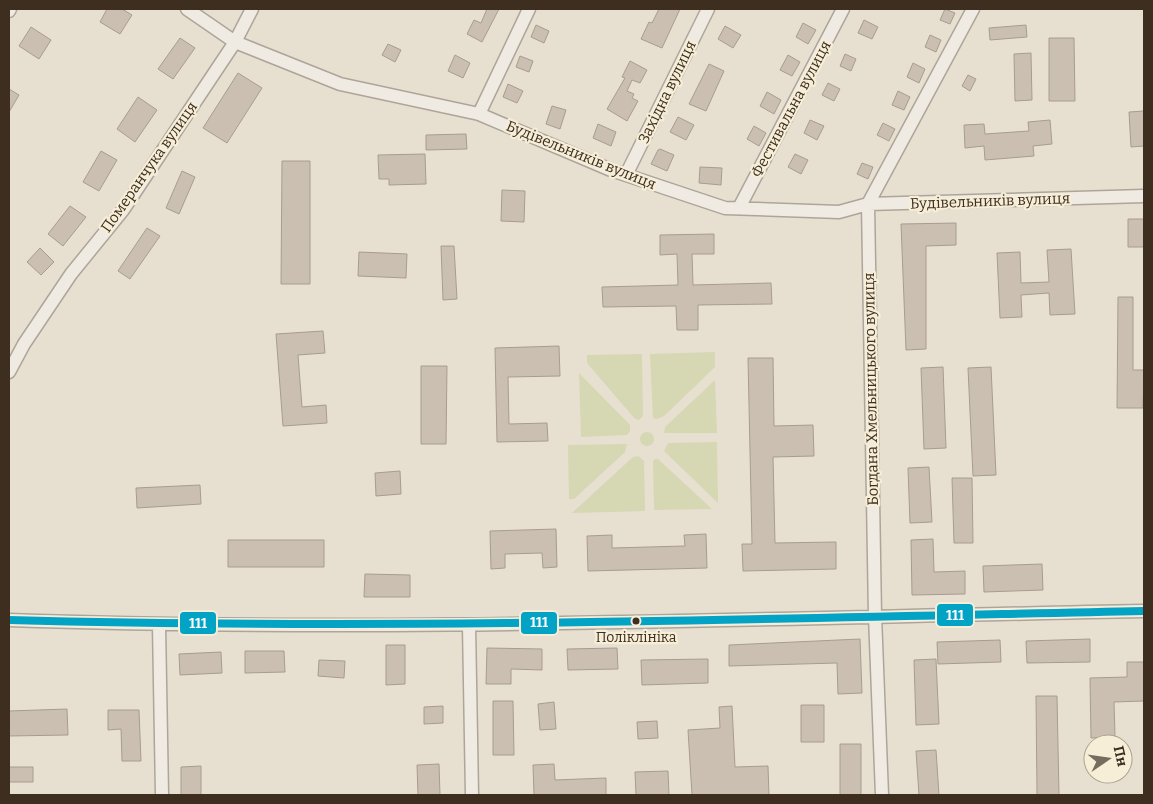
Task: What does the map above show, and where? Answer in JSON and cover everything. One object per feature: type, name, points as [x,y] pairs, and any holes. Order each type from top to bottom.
[{"type":"street","name":"Будівельників вулиця","points":[[187,9],[235,42],[340,84],[479,114],[626,175],[725,208],[838,212],[868,204],[1144,196]]},
{"type":"street","name":"Померанчука вулиця","points":[[9,372],[24,344],[70,274],[123,210],[235,42],[252,9]]},
{"type":"street","points":[[479,114],[529,9]]},
{"type":"street","name":"Західна вулиця","points":[[626,175],[708,9]]},
{"type":"street","name":"Фестивальна вулиця","points":[[740,208],[843,9]]},
{"type":"street","name":"Богдана Хмельницького вулиця","points":[[882,795],[875,616],[868,204],[972,9]]},
{"type":"street","points":[[9,620],[160,625],[469,625],[1144,611]]},
{"type":"street","points":[[160,625],[162,795]]},
{"type":"street","points":[[469,625],[472,795]]},
{"type":"green space","points":[[715,352],[715,367],[664,416],[657,419],[653,418],[650,354]]},
{"type":"green space","points":[[642,354],[643,416],[639,420],[635,419],[587,363],[587,355]]},
{"type":"green space","points":[[579,373],[630,425],[630,431],[627,435],[581,437]]},
{"type":"green space","points":[[715,380],[717,433],[664,433],[665,427]]},
{"type":"green space","points":[[644,432],[650,432],[654,439],[650,446],[644,446],[640,442],[640,436]]},
{"type":"green space","points":[[717,442],[718,503],[664,451],[668,443]]},
{"type":"green space","points":[[627,444],[625,452],[574,499],[569,499],[568,445]]},
{"type":"green space","points":[[638,456],[644,461],[645,511],[572,513],[633,457]]},
{"type":"green space","points":[[658,459],[712,509],[654,510],[653,461]]},
{"type":"building","points":[[107,9],[122,9],[132,15],[120,34],[100,22]]},
{"type":"building","points":[[487,9],[499,9],[482,42],[467,34],[474,20],[481,23]]},
{"type":"building","points":[[659,9],[680,9],[662,48],[641,39],[649,22],[652,23]]},
{"type":"building","points":[[945,9],[955,13],[950,24],[940,20]]},
{"type":"building","points":[[864,20],[878,27],[872,39],[858,33]]},
{"type":"building","points":[[803,23],[816,30],[808,44],[796,37]]},
{"type":"building","points":[[536,25],[549,31],[544,43],[531,37]]},
{"type":"building","points":[[1026,25],[1027,37],[990,40],[989,28]]},
{"type":"building","points":[[725,26],[741,35],[733,48],[718,39]]},
{"type":"building","points":[[31,27],[51,40],[39,59],[19,46]]},
{"type":"building","points":[[930,35],[941,40],[936,52],[925,47]]},
{"type":"building","points":[[180,38],[195,48],[173,79],[158,69]]},
{"type":"building","points":[[1049,38],[1074,38],[1075,101],[1049,101]]},
{"type":"building","points":[[388,44],[401,50],[395,62],[382,55]]},
{"type":"building","points":[[1031,53],[1032,100],[1015,101],[1014,54]]},
{"type":"building","points":[[845,54],[856,59],[851,71],[840,66]]},
{"type":"building","points":[[455,55],[470,63],[463,78],[448,71]]},
{"type":"building","points":[[788,55],[800,62],[792,76],[780,70]]},
{"type":"building","points":[[520,56],[533,61],[529,72],[516,67]]},
{"type":"building","points":[[630,61],[647,70],[640,83],[632,80],[627,91],[634,94],[632,98],[638,101],[627,121],[607,109],[625,78],[622,77]]},
{"type":"building","points":[[913,63],[925,69],[919,83],[907,77]]},
{"type":"building","points":[[709,64],[724,71],[706,111],[689,104]]},
{"type":"building","points":[[238,73],[262,88],[227,143],[203,128]]},
{"type":"building","points":[[968,75],[976,79],[970,91],[962,86]]},
{"type":"building","points":[[828,83],[840,89],[834,101],[822,95]]},
{"type":"building","points":[[508,84],[523,91],[517,103],[503,97]]},
{"type":"building","points":[[9,89],[19,95],[9,112]]},
{"type":"building","points":[[898,91],[910,97],[904,110],[892,105]]},
{"type":"building","points":[[767,92],[781,100],[774,114],[760,106]]},
{"type":"building","points":[[138,97],[157,110],[135,142],[117,129]]},
{"type":"building","points":[[552,106],[566,110],[560,129],[546,124]]},
{"type":"building","points":[[1144,111],[1144,146],[1131,147],[1129,112]]},
{"type":"building","points":[[678,117],[694,125],[686,140],[670,132]]},
{"type":"building","points":[[810,120],[824,126],[817,140],[804,133]]},
{"type":"building","points":[[1050,120],[1052,144],[1033,146],[1034,156],[985,160],[984,146],[965,148],[964,125],[984,124],[985,134],[1029,131],[1028,122]]},
{"type":"building","points":[[883,123],[895,129],[889,141],[877,135]]},
{"type":"building","points":[[598,124],[616,132],[611,146],[593,138]]},
{"type":"building","points":[[754,126],[766,133],[759,146],[747,139]]},
{"type":"building","points":[[466,134],[467,149],[426,150],[426,135]]},
{"type":"building","points":[[660,149],[674,155],[667,171],[651,164]]},
{"type":"building","points":[[101,151],[117,160],[99,191],[83,182]]},
{"type":"building","points":[[425,154],[426,184],[389,185],[389,179],[379,179],[378,155]]},
{"type":"building","points":[[795,154],[808,160],[801,174],[788,167]]},
{"type":"building","points":[[282,161],[310,161],[310,284],[281,284]]},
{"type":"building","points":[[862,163],[873,167],[868,179],[857,174]]},
{"type":"building","points":[[700,167],[722,168],[721,185],[699,183]]},
{"type":"building","points":[[182,171],[195,177],[179,214],[166,208]]},
{"type":"building","points":[[502,190],[525,191],[524,222],[501,221]]},
{"type":"building","points":[[70,206],[86,217],[63,246],[48,234]]},
{"type":"building","points":[[1128,219],[1144,219],[1144,247],[1128,247]]},
{"type":"building","points":[[956,223],[956,245],[926,246],[926,349],[906,350],[901,224]]},
{"type":"building","points":[[147,228],[160,236],[130,279],[118,271]]},
{"type":"building","points":[[714,234],[714,254],[692,254],[693,285],[771,283],[772,304],[698,305],[698,330],[677,330],[676,306],[603,307],[602,287],[678,285],[677,254],[660,255],[660,235]]},
{"type":"building","points":[[441,246],[454,246],[457,299],[443,300]]},
{"type":"building","points":[[40,248],[54,262],[41,275],[27,262]]},
{"type":"building","points":[[1071,249],[1075,314],[1050,315],[1049,293],[1021,295],[1022,317],[1000,318],[997,253],[1020,252],[1021,283],[1049,282],[1047,250]]},
{"type":"building","points":[[359,252],[407,254],[406,278],[358,276]]},
{"type":"building","points":[[1118,297],[1133,297],[1133,370],[1144,370],[1143,408],[1117,408]]},
{"type":"building","points":[[323,331],[325,353],[298,355],[302,407],[326,405],[327,423],[283,426],[276,334]]},
{"type":"building","points":[[559,346],[560,376],[508,377],[509,424],[547,423],[548,441],[497,442],[495,348]]},
{"type":"building","points":[[748,358],[773,358],[774,426],[813,425],[814,456],[773,457],[775,543],[836,542],[836,569],[743,571],[742,544],[752,544]]},
{"type":"building","points":[[421,366],[447,366],[446,444],[421,444]]},
{"type":"building","points":[[943,367],[946,448],[924,449],[921,368]]},
{"type":"building","points":[[991,367],[996,475],[973,476],[968,368]]},
{"type":"building","points":[[929,467],[932,522],[910,523],[908,468]]},
{"type":"building","points":[[400,471],[401,494],[376,496],[375,473]]},
{"type":"building","points":[[952,478],[972,478],[973,543],[954,543]]},
{"type":"building","points":[[200,485],[201,504],[137,508],[136,488]]},
{"type":"building","points":[[556,529],[557,567],[543,568],[542,553],[505,554],[505,568],[491,569],[490,531]]},
{"type":"building","points":[[706,534],[707,568],[588,571],[587,536],[612,535],[612,548],[685,546],[684,535]]},
{"type":"building","points":[[933,539],[934,572],[965,571],[965,594],[912,595],[911,540]]},
{"type":"building","points":[[228,540],[324,540],[324,567],[228,567]]},
{"type":"building","points":[[1042,564],[1043,590],[984,592],[983,566]]},
{"type":"building","points":[[365,574],[410,575],[410,597],[364,597]]},
{"type":"building","points":[[860,639],[862,693],[838,694],[837,663],[729,666],[729,645]]},
{"type":"building","points":[[1090,639],[1090,662],[1027,663],[1026,641]]},
{"type":"building","points":[[1000,640],[1001,662],[938,664],[937,642]]},
{"type":"building","points":[[386,645],[405,645],[405,684],[386,685]]},
{"type":"building","points":[[487,648],[542,649],[542,670],[511,669],[511,684],[486,684]]},
{"type":"building","points":[[617,648],[618,669],[568,670],[567,649]]},
{"type":"building","points":[[245,651],[284,651],[285,672],[245,673]]},
{"type":"building","points":[[221,652],[222,673],[180,675],[179,654]]},
{"type":"building","points":[[708,659],[708,683],[642,685],[641,660]]},
{"type":"building","points":[[936,659],[939,724],[916,725],[914,660]]},
{"type":"building","points":[[319,660],[345,661],[344,678],[318,676]]},
{"type":"building","points":[[1127,662],[1144,662],[1144,701],[1114,702],[1115,734],[1091,734],[1090,678],[1127,677]]},
{"type":"building","points":[[1036,696],[1057,696],[1059,795],[1037,795]]},
{"type":"building","points":[[493,701],[513,701],[514,755],[493,755]]},
{"type":"building","points":[[554,702],[556,729],[540,730],[538,704]]},
{"type":"building","points":[[801,705],[824,705],[824,742],[801,742]]},
{"type":"building","points":[[443,706],[443,723],[424,724],[424,707]]},
{"type":"building","points":[[732,706],[735,767],[768,766],[769,795],[692,795],[688,730],[720,728],[719,707]]},
{"type":"building","points":[[67,709],[68,735],[9,736],[9,711]]},
{"type":"building","points":[[108,710],[139,710],[141,761],[122,761],[121,729],[108,730]]},
{"type":"building","points":[[657,721],[658,738],[638,739],[637,722]]},
{"type":"building","points":[[840,744],[861,744],[861,795],[840,795]]},
{"type":"building","points":[[936,750],[939,795],[919,795],[916,751]]},
{"type":"building","points":[[439,764],[440,795],[418,795],[417,765]]},
{"type":"building","points":[[554,764],[555,780],[606,778],[606,795],[534,795],[533,765]]},
{"type":"building","points":[[201,766],[201,795],[181,795],[181,767]]},
{"type":"building","points":[[9,767],[33,767],[33,782],[9,782]]},
{"type":"building","points":[[668,771],[669,795],[636,795],[635,772]]},
{"type":"transit line","name":"111","points":[[9,620],[151,623],[435,624],[1144,611]]},
{"type":"place","name":"Поліклініка","points":[[636,621]]}]
